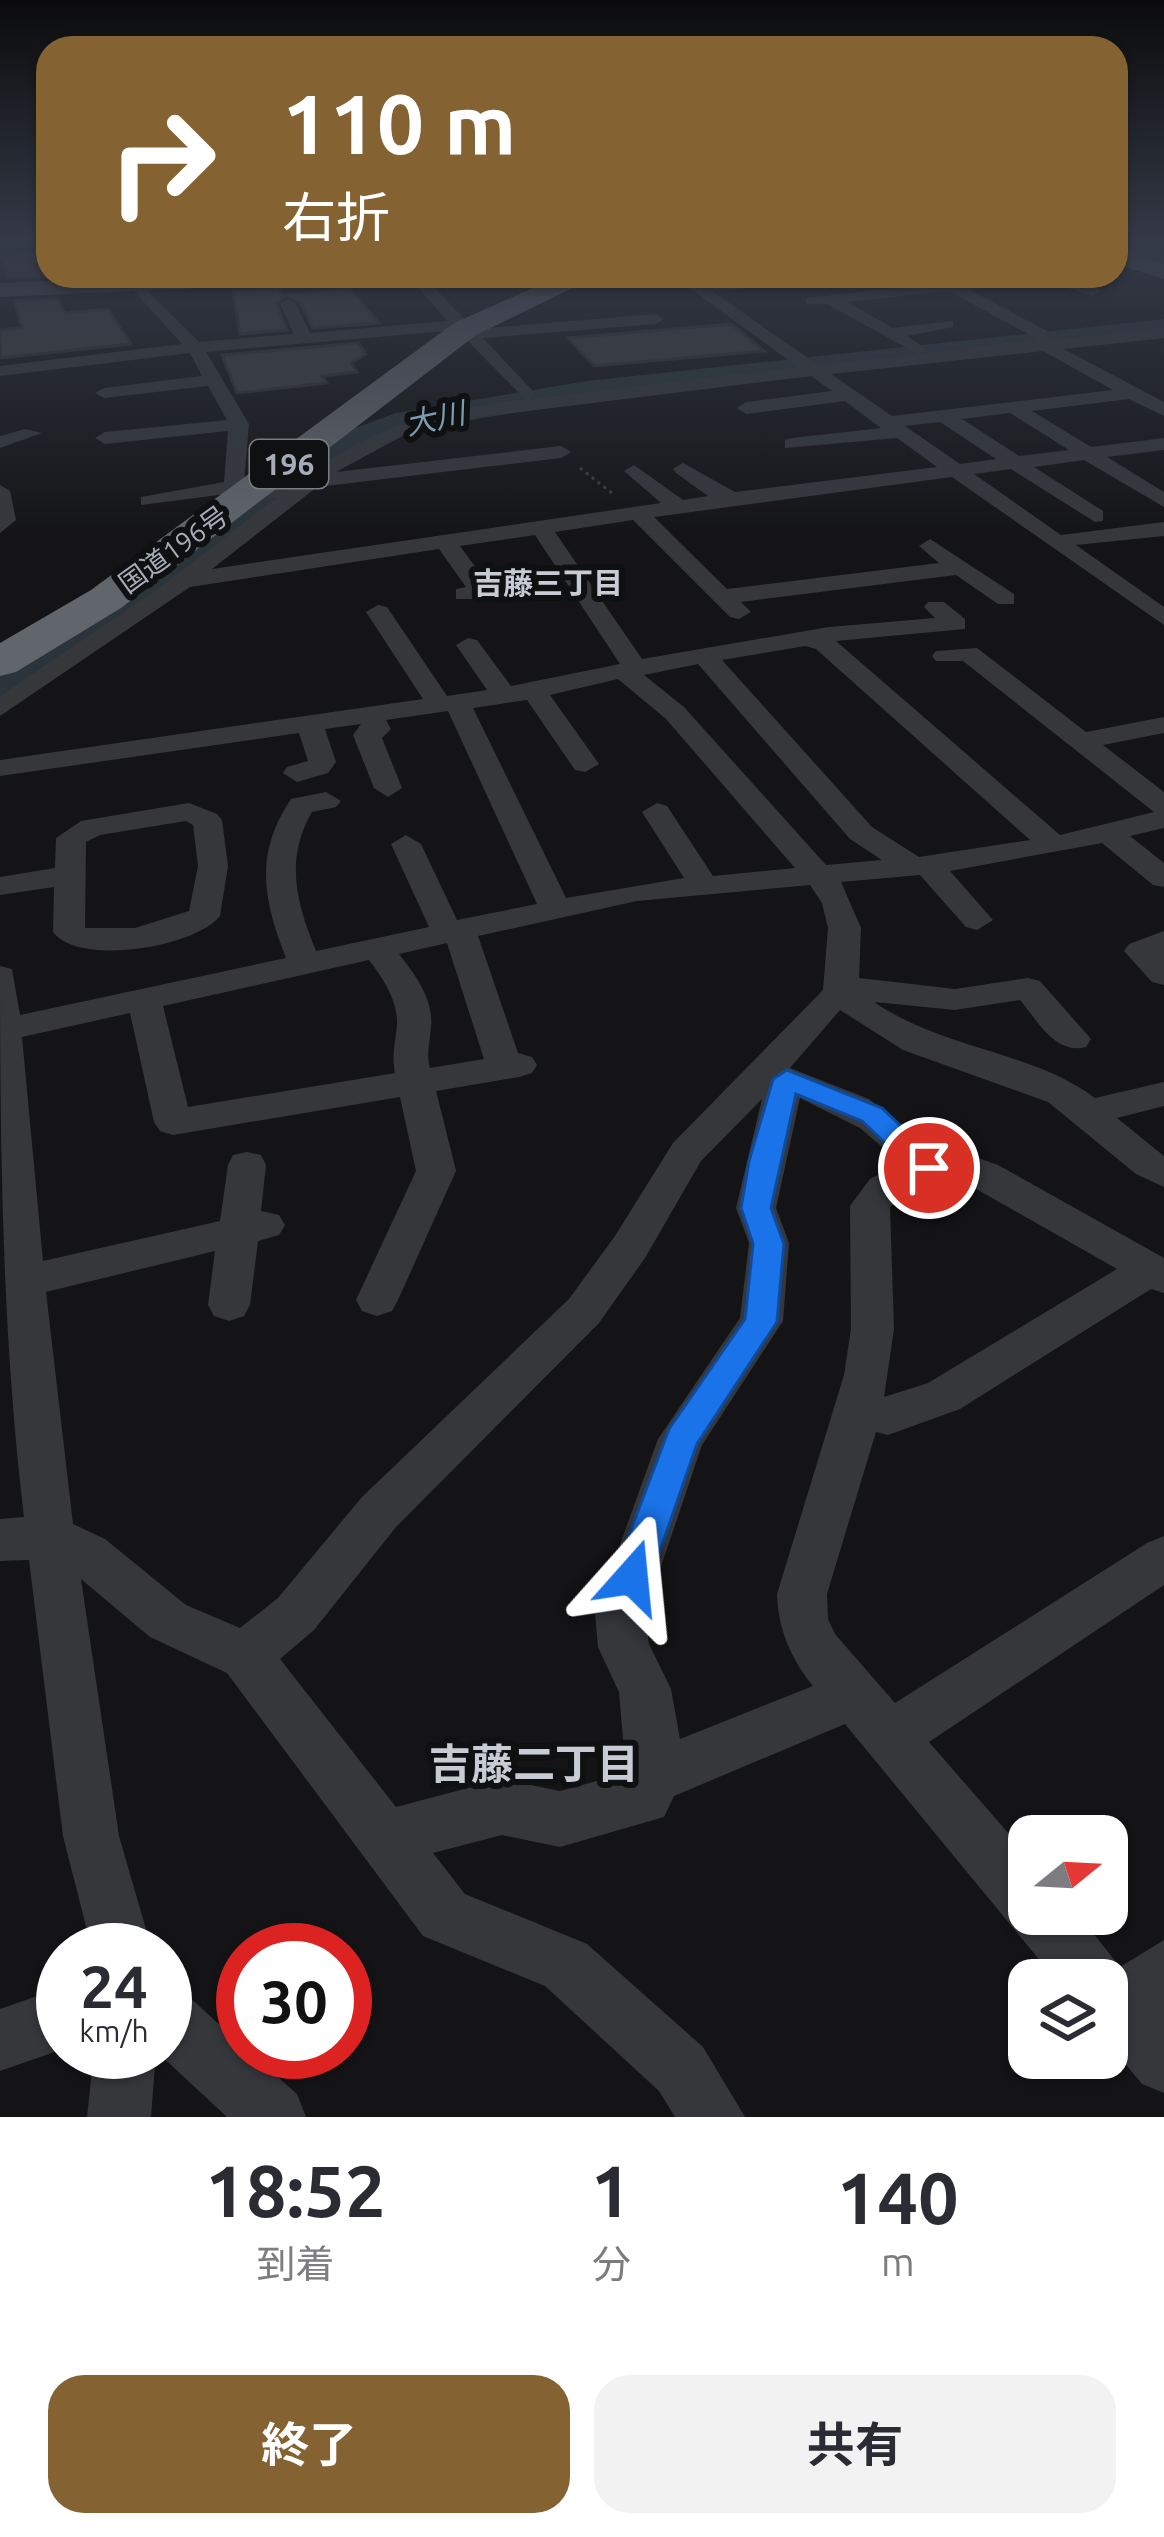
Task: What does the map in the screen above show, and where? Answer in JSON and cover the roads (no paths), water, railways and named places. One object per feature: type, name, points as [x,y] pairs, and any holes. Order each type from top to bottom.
[{"type":"highway","name":"国道196号","points":[[0,662],[178,570],[279,486],[317,443],[380,422],[455,340]]},
{"type":"street","points":[[38,364],[104,347],[171,346],[166,340]]},
{"type":"street","points":[[188,340],[239,424],[233,452],[279,486]]},
{"type":"street","points":[[0,369],[249,340]]},
{"type":"street","points":[[475,340],[526,394]]},
{"type":"street","points":[[770,340],[1164,618]]},
{"type":"street","points":[[904,340],[918,349]]},
{"type":"street","points":[[279,486],[380,422],[526,394],[1039,340],[1160,406]]},
{"type":"street","points":[[380,422],[918,349],[1043,340]]},
{"type":"street","points":[[781,423],[768,424],[744,406],[887,376]]},
{"type":"street","points":[[792,444],[891,427],[948,406],[1105,379]]},
{"type":"street","points":[[104,393],[214,380]]},
{"type":"street","points":[[948,406],[1012,407],[1130,393]]},
{"type":"street","points":[[1078,399],[1162,446]]},
{"type":"street","points":[[948,406],[1015,463],[1095,516]]},
{"type":"street","points":[[1012,407],[1164,501]]},
{"type":"street","points":[[380,422],[533,422]]},
{"type":"street","points":[[105,438],[239,424]]},
{"type":"street","points":[[0,442],[32,433]]},
{"type":"street","points":[[0,708],[178,570],[446,543],[734,499],[1162,446]]},
{"type":"street","points":[[148,501],[561,452]]},
{"type":"street","points":[[634,471],[678,507]]},
{"type":"street","points":[[731,472],[687,473],[718,495],[734,499]]},
{"type":"street","points":[[0,491],[4,520],[0,526]]},
{"type":"street","points":[[639,514],[767,644]]},
{"type":"street","points":[[245,1656],[296,1614],[379,1512],[584,1311],[631,1246],[687,1152],[777,1076],[821,1008],[841,990],[848,928],[843,908],[817,873],[631,670],[542,529]]},
{"type":"street","points":[[1054,542],[1164,529]]},
{"type":"street","points":[[446,543],[482,592],[464,594]]},
{"type":"street","points":[[930,546],[1006,599]]},
{"type":"street","points":[[1076,557],[1164,547]]},
{"type":"street","points":[[722,597],[961,568]]},
{"type":"street","points":[[378,612],[447,702],[555,908]]},
{"type":"street","points":[[0,768],[534,691],[767,644],[932,617],[951,655],[968,652],[1164,806]]},
{"type":"street","points":[[810,639],[825,644],[1054,845]]},
{"type":"street","points":[[468,645],[504,695]]},
{"type":"street","points":[[705,656],[861,833],[920,865],[977,920]]},
{"type":"street","points":[[534,691],[584,764]]},
{"type":"street","points":[[368,713],[377,729],[367,735],[388,788]]},
{"type":"street","points":[[297,772],[322,762],[309,722]]},
{"type":"street","points":[[1080,741],[1164,725]]},
{"type":"street","points":[[305,965],[280,900],[278,864],[283,831],[301,805],[326,800]]},
{"type":"street","points":[[189,812],[207,820],[213,866],[204,916],[193,924],[91,944],[76,940],[70,932],[70,875],[71,838],[78,832],[189,812]]},
{"type":"street","points":[[657,812],[704,884]]},
{"type":"street","points":[[8,1029],[555,908],[704,884],[920,865],[1054,845],[1164,819]]},
{"type":"street","points":[[1107,832],[1164,878]]},
{"type":"street","points":[[144,999],[173,1122],[512,1067],[453,930],[406,844]]},
{"type":"street","points":[[0,886],[70,875]]},
{"type":"street","points":[[1164,941],[1142,951],[1164,976]]},
{"type":"street","points":[[377,948],[402,980],[415,1021],[409,1055],[436,1171],[398,1282]]},
{"type":"street","points":[[0,976],[8,1029],[17,1416],[25,1538],[115,1923]]},
{"type":"street","points":[[841,990],[968,1003],[1028,988],[1073,1040]]},
{"type":"street","points":[[841,990],[891,1030],[927,1047],[1039,1082],[1090,1112],[1130,1152],[1164,1172]]},
{"type":"street","points":[[777,1076],[872,1114],[929,1168]]},
{"type":"street","points":[[384,1838],[502,1807],[560,1819],[644,1797],[654,1777],[649,1706],[624,1647],[620,1614],[681,1439],[761,1322],[769,1244],[756,1208],[777,1076]]},
{"type":"street","points":[[1090,1112],[1164,1094]]},
{"type":"street","points":[[1008,1877],[816,1650],[803,1619],[802,1594],[857,1410],[875,1311],[870,1206],[881,1191],[929,1168],[957,1164],[1157,1273]]},
{"type":"street","points":[[230,1305],[252,1228],[247,1165]]},
{"type":"street","points":[[16,1256],[252,1228]]},
{"type":"street","points":[[857,1410],[888,1416],[944,1396],[1157,1273]]},
{"type":"street","points":[[25,1538],[88,1554],[168,1621],[245,1656],[444,1915],[566,1965],[681,2069],[713,2117]]},
{"type":"street","points":[[889,1737],[1164,1558]]},
{"type":"street","points":[[654,1777],[854,1695]]},
{"type":"street","points":[[1062,1935],[1089,1959]]},
{"type":"street","points":[[1128,2000],[1164,2062]]},
{"type":"street","points":[[0,2040],[36,2027]]},
{"type":"street","points":[[192,2042],[274,2117]]},
{"type":"street","points":[[119,2117],[123,2079]]},
{"type":"waterway","name":"大川","points":[[0,692],[137,601],[354,440],[408,420],[587,391],[1056,340]]},
{"type":"district","name":"吉藤三丁目","points":[[548,583]]},
{"type":"district","name":"吉藤二丁目","points":[[534,1763]]}]
